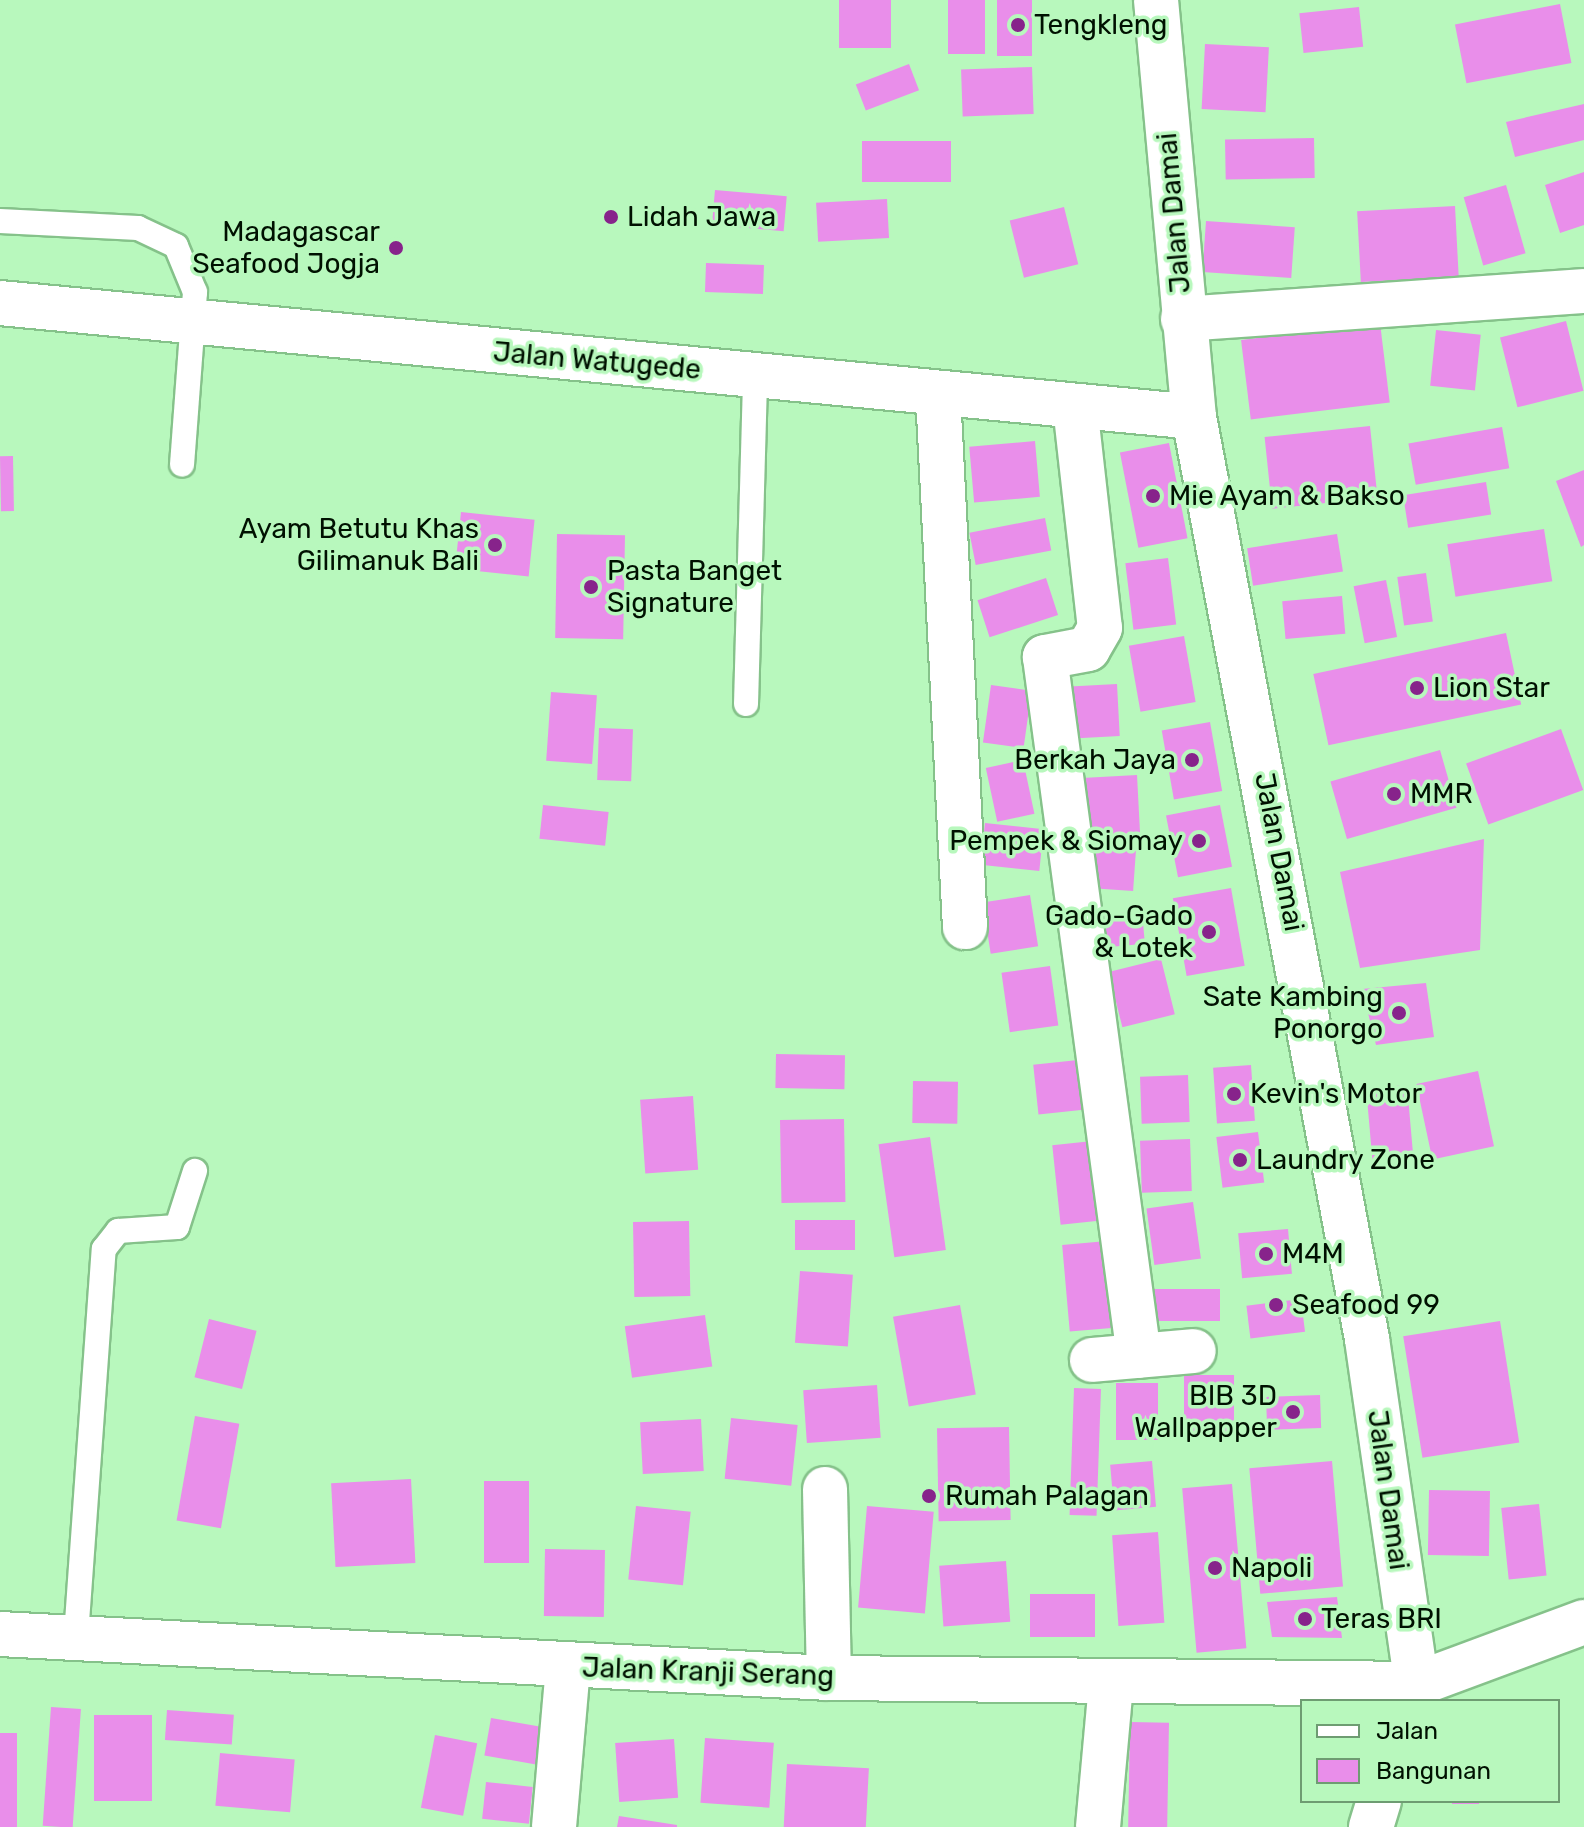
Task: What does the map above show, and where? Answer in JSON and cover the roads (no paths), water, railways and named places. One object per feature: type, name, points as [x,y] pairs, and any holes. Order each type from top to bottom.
[{"type":"street","name":"Jalan Damai","points":[[1156,0],[1194,417],[1314,1036],[1414,1693]]},
{"type":"street","points":[[1183,319],[1584,291]]},
{"type":"street","name":"Jalan Watugede","points":[[0,303],[1194,417]]},
{"type":"street","points":[[938,393],[965,927]]},
{"type":"street","points":[[1075,406],[1100,628],[1088,649],[1045,657],[1139,1356]]},
{"type":"street","points":[[1092,1360],[1194,1351]]},
{"type":"street","points":[[825,1489],[829,1678]]},
{"type":"street","points":[[1414,1693],[1584,1622]]},
{"type":"street","name":"Jalan Kranji Serang","points":[[0,1634],[76,1636],[568,1667],[829,1678],[1414,1693]]},
{"type":"street","points":[[554,1827],[568,1667]]},
{"type":"street","points":[[1098,1827],[1111,1684]]},
{"type":"street","points":[[1371,1827],[1378,1803]]},
{"type":"lane","points":[[0,221],[138,228],[176,246],[195,292],[182,465]]},
{"type":"lane","points":[[746,704],[755,376]]},
{"type":"lane","points":[[76,1636],[104,1249],[118,1231],[177,1227],[195,1171]]},
{"type":"place","name":"Tengkleng","points":[[1018,25]]},
{"type":"place","name":"Lidah Jawa","points":[[611,217]]},
{"type":"place","name":"Madagascar Seafood Jogja","points":[[396,248]]},
{"type":"place","name":"Mie Ayam & Bakso","points":[[1153,496]]},
{"type":"place","name":"Ayam Betutu Khas Gilimanuk Bali","points":[[495,545]]},
{"type":"place","name":"Pasta Banget Signature","points":[[591,587]]},
{"type":"place","name":"Lion Star","points":[[1417,688]]},
{"type":"place","name":"Berkah Jaya","points":[[1192,760]]},
{"type":"place","name":"MMR","points":[[1394,794]]},
{"type":"place","name":"Pempek & Siomay","points":[[1199,841]]},
{"type":"place","name":"Gado-Gado & Lotek","points":[[1209,932]]},
{"type":"place","name":"Sate Kambing Ponorgo","points":[[1399,1013]]},
{"type":"place","name":"Kevin's Motor","points":[[1234,1094]]},
{"type":"place","name":"Laundry Zone","points":[[1240,1160]]},
{"type":"place","name":"M4M","points":[[1266,1254]]},
{"type":"place","name":"Seafood 99","points":[[1276,1305]]},
{"type":"place","name":"BIB 3D Wallpapper","points":[[1293,1412]]},
{"type":"place","name":"Rumah Palagan","points":[[929,1496]]},
{"type":"place","name":"Napoli","points":[[1215,1568]]},
{"type":"place","name":"Teras BRI","points":[[1305,1619]]}]
